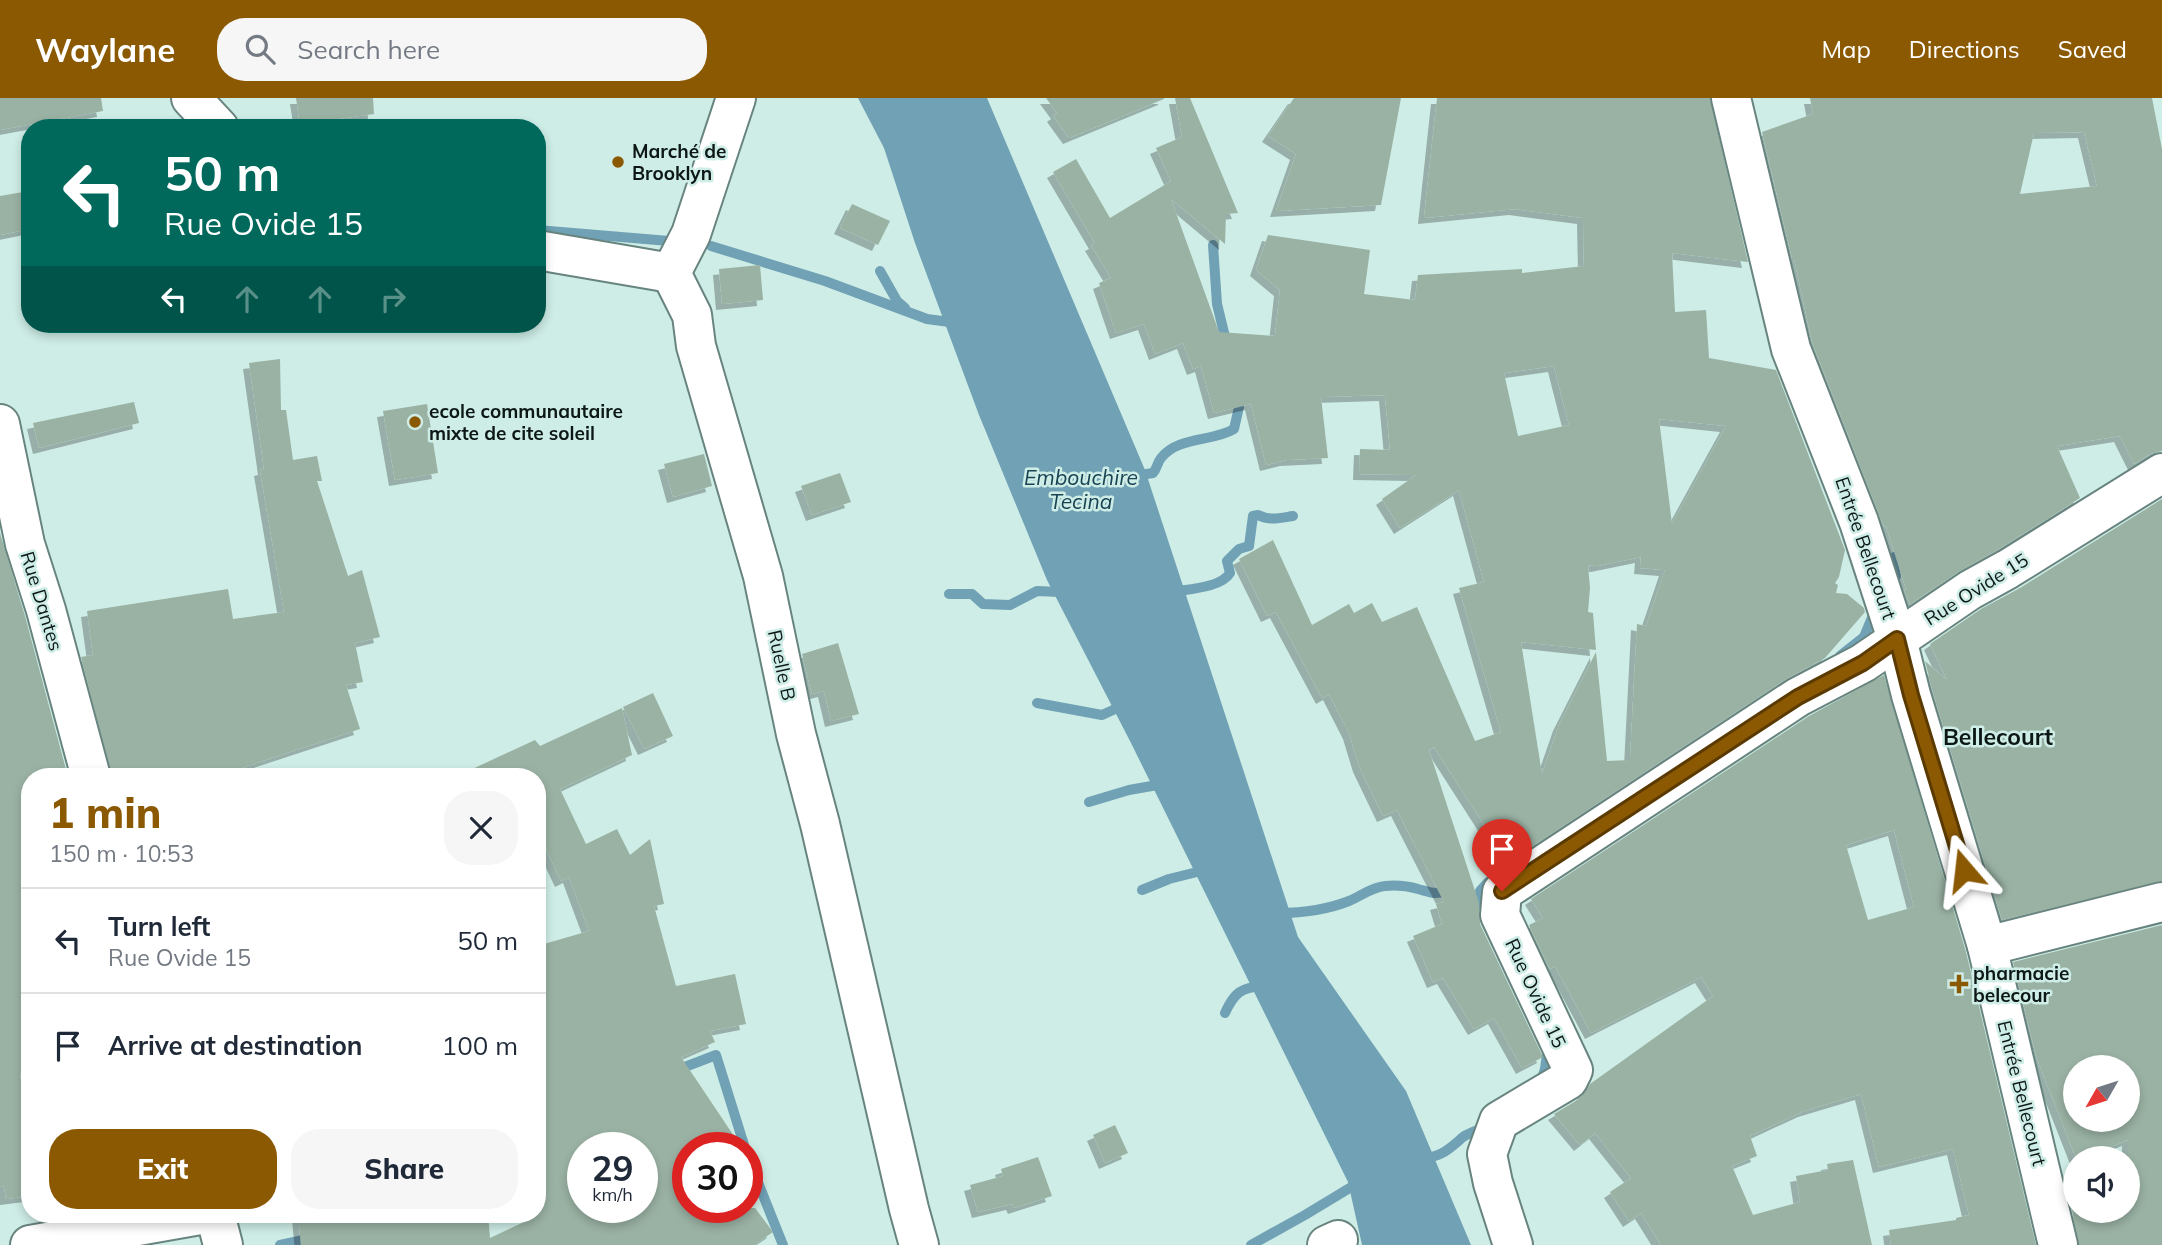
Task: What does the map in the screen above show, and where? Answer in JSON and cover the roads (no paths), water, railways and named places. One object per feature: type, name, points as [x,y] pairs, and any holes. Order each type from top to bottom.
[{"type":"street","points":[[191,98],[211,119]]},
{"type":"street","points":[[546,252],[671,273],[691,234],[736,98]]},
{"type":"street","name":"Entrée Bellecourt","points":[[1731,98],[1791,349],[1859,522],[1897,639],[1911,695],[1987,946],[2058,1245]]},
{"type":"street","name":"Ruelle B","points":[[671,273],[692,315],[696,346],[763,576],[796,734],[820,824],[919,1245]]},
{"type":"street","name":"Rue Dantes","points":[[0,424],[25,544],[46,610],[89,768]]},
{"type":"street","name":"Rue Ovide 15","points":[[1513,1245],[1493,1183],[1487,1154],[1499,1121],[1568,1080],[1573,1070],[1500,915],[1502,891],[1798,697],[1863,663],[1970,590],[2162,473]]},
{"type":"street","points":[[1987,946],[2162,902]]},
{"type":"street","points":[[30,1245],[154,1223]]},
{"type":"street","points":[[217,1223],[223,1245]]},
{"type":"water","name":"Embouchire Tecina","points":[[858,98],[987,98],[1145,470],[1298,937],[1406,1091],[1471,1245],[1362,1245],[1348,1182],[1131,743],[1047,580],[979,415],[915,243],[884,148]]},
{"type":"waterway","points":[[546,231],[669,241]]},
{"type":"waterway","points":[[1213,245],[1217,304],[1227,345]]},
{"type":"waterway","points":[[711,246],[825,281],[927,319],[957,323]]},
{"type":"waterway","points":[[880,271],[897,301],[905,308]]},
{"type":"waterway","points":[[1133,476],[1153,473],[1161,458],[1177,446],[1234,429],[1239,407],[1237,394]]},
{"type":"waterway","points":[[1172,592],[1204,587],[1226,578],[1230,573],[1227,561],[1239,549],[1249,546],[1253,516],[1293,516]]},
{"type":"waterway","points":[[1896,576],[1892,558],[1906,553]]},
{"type":"waterway","points":[[949,594],[972,594],[983,604],[1010,605],[1037,591],[1060,592],[1062,596]]},
{"type":"waterway","points":[[1840,656],[1864,637],[1876,608]]},
{"type":"waterway","points":[[1037,703],[1102,715],[1124,705]]},
{"type":"waterway","points":[[1089,802],[1129,790],[1163,784]]},
{"type":"waterway","points":[[1142,890],[1169,879],[1205,870]]},
{"type":"waterway","points":[[1485,911],[1480,891],[1495,878]]},
{"type":"waterway","points":[[1279,913],[1332,907],[1380,887],[1406,886],[1437,893],[1445,892],[1450,887]]},
{"type":"waterway","points":[[1225,1013],[1239,992],[1264,986]]},
{"type":"waterway","points":[[1540,1084],[1548,1047]]},
{"type":"waterway","points":[[677,1070],[716,1055],[740,1132]]},
{"type":"waterway","points":[[1421,1157],[1439,1154],[1465,1136],[1485,1127]]},
{"type":"waterway","points":[[1251,1245],[1358,1183]]},
{"type":"waterway","points":[[763,1195],[783,1245]]},
{"type":"waterway","points":[[280,1245],[313,1238]]},
{"type":"place","name":"Marché de Brooklyn","points":[[618,162]]},
{"type":"place","name":"ecole communautaire mixte de cite soleil","points":[[415,422]]},
{"type":"place","name":"pharmacie belecour","points":[[1959,984]]},
{"type":"district","name":"Bellecourt","points":[[1998,737]]}]
